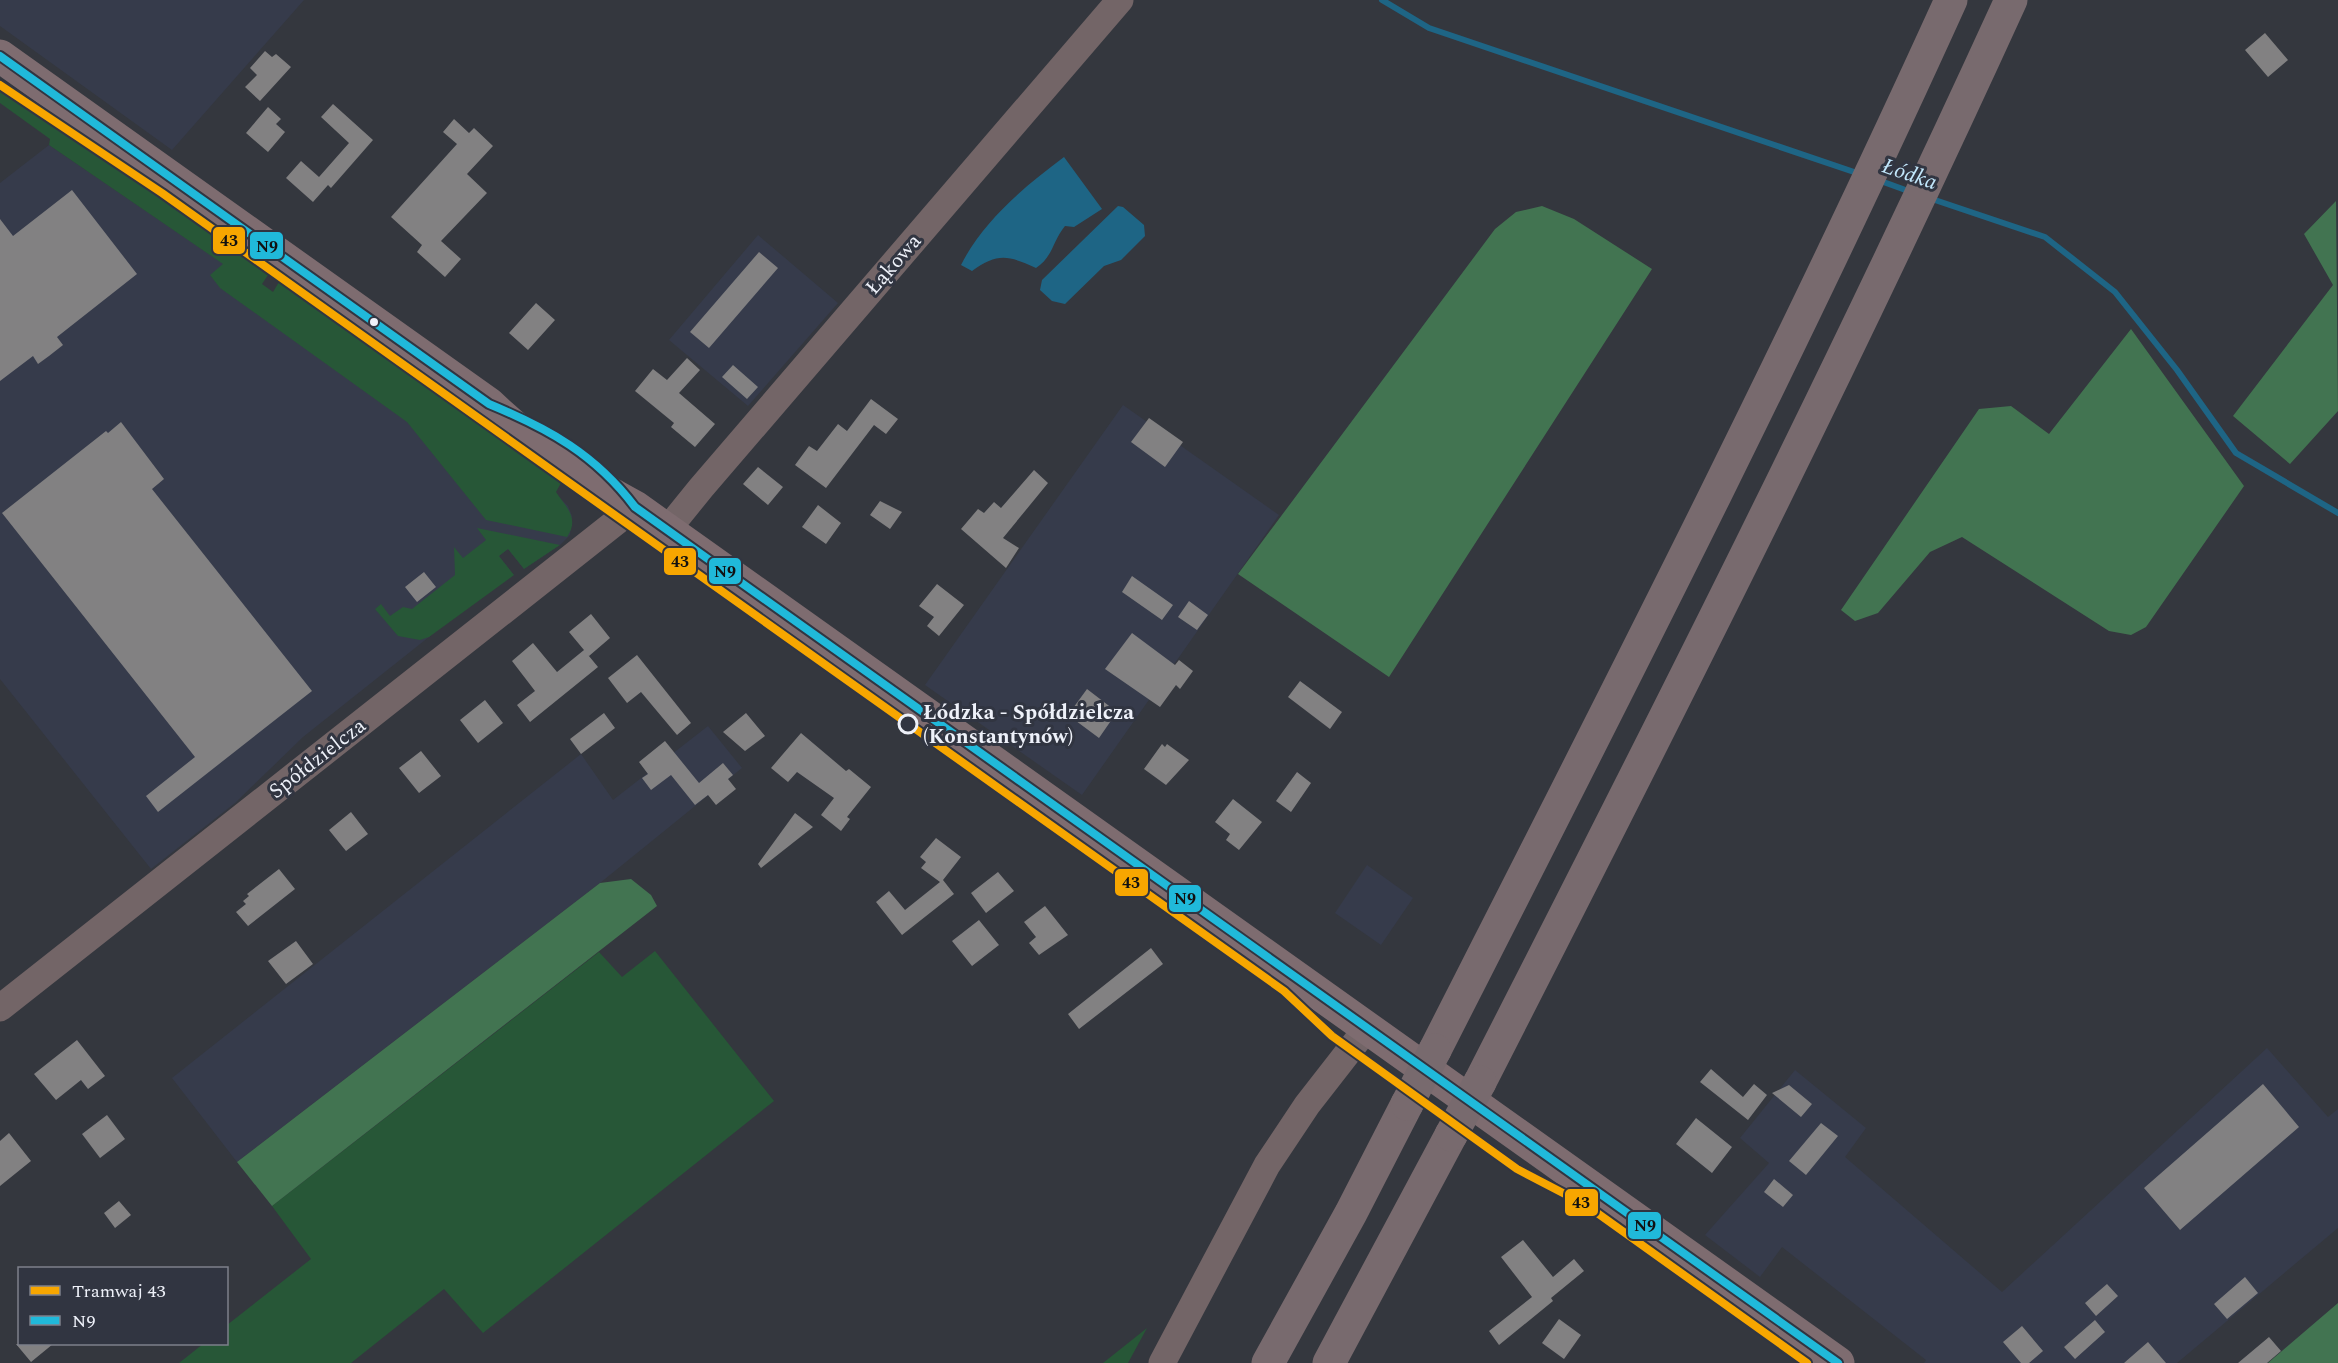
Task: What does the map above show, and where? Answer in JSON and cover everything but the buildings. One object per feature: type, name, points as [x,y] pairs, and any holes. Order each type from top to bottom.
[{"type":"highway","points":[[1268,1363],[1350,1214],[1657,614],[1857,203],[1951,0]]},
{"type":"highway","points":[[1329,1363],[1480,1082],[1702,648],[1909,221],[2011,0]]},
{"type":"main road","points":[[0,56],[489,404],[514,414],[587,456],[609,475],[635,507],[1838,1363]]},
{"type":"street","name":"Łąkowa","points":[[667,530],[700,488],[1120,0]]},
{"type":"street","name":"Spółdzielcza","points":[[0,1008],[635,507]]},
{"type":"street","points":[[1162,1363],[1267,1165],[1307,1105],[1367,1028]]},
{"type":"shaded area","points":[[0,0],[304,0],[172,150],[0,26]]},
{"type":"shaded area","points":[[49,145],[556,490],[556,494],[568,506],[572,516],[570,535],[560,545],[524,569],[508,549],[499,556],[514,575],[473,602],[303,737],[235,803],[151,869],[0,679],[0,183]]},
{"type":"shaded area","points":[[758,235],[838,303],[748,406],[669,340]]},
{"type":"shaded area","points":[[1123,405],[1279,515],[1082,795],[925,685]]},
{"type":"shaded area","points":[[708,726],[742,768],[600,883],[237,1162],[172,1078],[581,754],[613,800]]},
{"type":"shaded area","points":[[1367,865],[1413,898],[1381,945],[1335,913]]},
{"type":"shaded area","points":[[2267,1048],[2328,1117],[2338,1109],[2338,1228],[2177,1363],[1924,1363],[1926,1360],[1782,1247],[1760,1277],[1705,1235],[1769,1163],[1740,1138],[1795,1070],[1866,1128],[1845,1157],[2002,1292]]},
{"type":"green space","points":[[0,91],[151,191],[268,275],[262,284],[273,292],[279,282],[561,483],[556,492],[572,518],[571,530],[567,537],[486,520],[407,422],[220,288],[210,275],[223,264],[49,145],[50,139],[0,103]]},
{"type":"green space","points":[[2336,201],[2338,411],[2290,464],[2233,416],[2333,285],[2304,234]]},
{"type":"green space","points":[[1542,206],[1574,219],[1652,269],[1389,677],[1238,574],[1495,229],[1516,212]]},
{"type":"green space","points":[[2131,329],[2244,486],[2146,627],[2131,635],[2109,631],[1962,537],[1930,552],[1878,613],[1855,621],[1841,610],[1979,409],[2011,406],[2049,434]]},
{"type":"green space","points":[[477,528],[560,545],[524,569],[508,549],[499,556],[514,575],[429,637],[420,640],[398,636],[375,609],[381,604],[390,616],[403,607],[412,609],[455,575],[454,547],[463,558],[486,540]]},
{"type":"green space","points":[[631,879],[651,895],[657,906],[272,1206],[237,1162],[600,883]]},
{"type":"green space","points":[[655,951],[774,1101],[483,1333],[444,1289],[351,1363],[179,1363],[202,1345],[228,1345],[228,1324],[311,1259],[272,1206],[599,952],[622,977]]},
{"type":"green space","points":[[2338,1303],[2338,1363],[2268,1363]]},
{"type":"green space","points":[[1147,1328],[1128,1363],[1103,1363]]},
{"type":"water","points":[[1064,157],[1102,209],[1074,227],[1065,226],[1046,259],[1036,268],[1010,258],[989,261],[972,271],[961,265],[981,234],[1006,205]]},
{"type":"water","points":[[1118,206],[1123,207],[1144,225],[1145,236],[1121,260],[1104,266],[1065,304],[1052,301],[1040,290],[1042,280]]},
{"type":"waterway","name":"Łódka","points":[[1382,0],[1429,28],[1860,174]]},
{"type":"waterway","name":"Łódka","points":[[1878,180],[1911,192]]},
{"type":"waterway","name":"Łódka","points":[[1929,198],[2045,237],[2115,292],[2177,370],[2236,453],[2338,513]]},
{"type":"tram line","name":"43","points":[[0,85],[162,193],[1284,991],[1332,1036],[1517,1169],[1586,1205],[1807,1363]]},
{"type":"transit line","name":"N9","points":[[0,56],[489,404],[532,423],[570,445],[604,472],[635,507],[1838,1363]]},
{"type":"place","name":"Łódzka - Spółdzielcza (Konstantynów)","points":[[908,724]]}]
